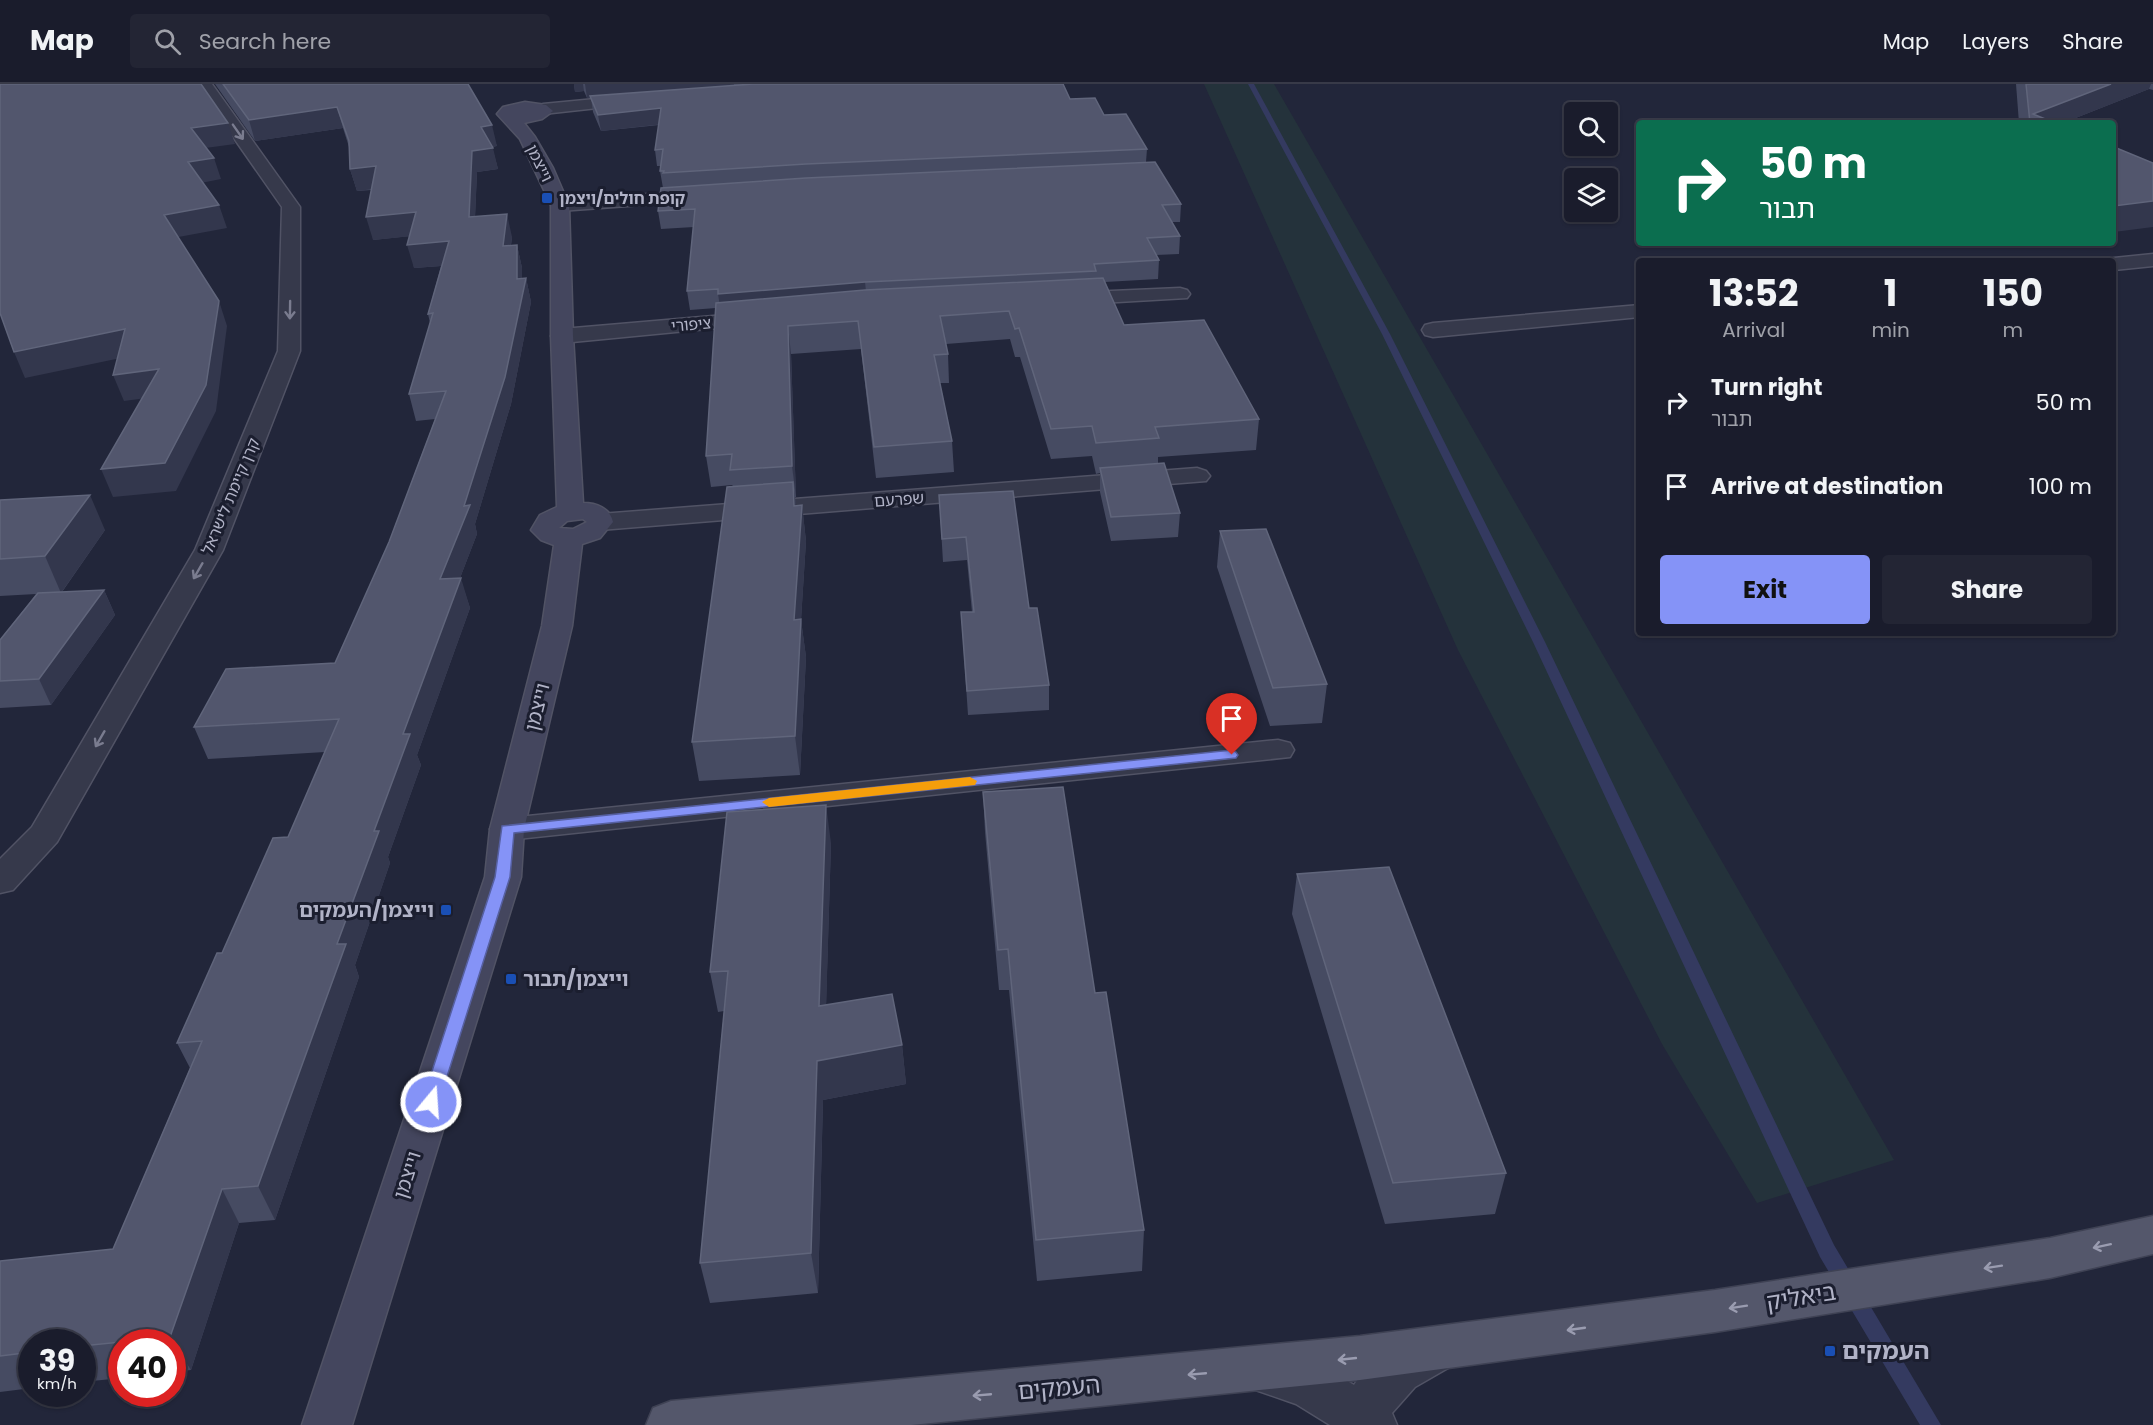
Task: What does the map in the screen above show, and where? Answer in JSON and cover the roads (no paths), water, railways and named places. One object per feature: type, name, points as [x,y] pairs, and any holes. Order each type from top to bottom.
[{"type":"main road","name":"ביאליק","points":[[1446,1347],[1715,1311],[2050,1258],[2153,1235]]},
{"type":"main road","name":"העמקים","points":[[671,1425],[1255,1369],[1446,1347]]},
{"type":"street","name":"קרן קיימת לישראל","points":[[0,881],[45,834],[209,550],[289,351],[291,207],[204,84]]},
{"type":"street","name":"וייצמן","points":[[327,1425],[503,877],[507,829],[580,524],[562,336],[560,206],[544,168],[515,112],[508,92]]},
{"type":"street","points":[[515,112],[541,112],[657,98]]},
{"type":"street","name":"וייצמן","points":[[527,137],[541,112]]},
{"type":"street","points":[[560,206],[725,194]]},
{"type":"street","points":[[2116,264],[2153,260]]},
{"type":"street","points":[[1041,301],[1180,294]]},
{"type":"street","points":[[1433,330],[1636,311]]},
{"type":"street","name":"ציפורי","points":[[562,336],[785,316]]},
{"type":"street","name":"שפרעם","points":[[580,524],[1197,476]]},
{"type":"street","points":[[507,829],[1278,750]]},
{"type":"street","points":[[1255,1369],[1310,1386],[1366,1423],[1372,1398],[1389,1379],[1408,1363],[1446,1347]]},
{"type":"waterway","points":[[1251,84],[1386,334],[1539,642],[1827,1251],[1931,1425]]},
{"type":"place","name":"קופת חולים/ויצמן","points":[[547,198]]},
{"type":"place","name":"וייצמן/העמקים","points":[[446,910]]},
{"type":"place","name":"וייצמן/תבור","points":[[511,979]]},
{"type":"place","name":"העמקים","points":[[1830,1351]]}]
